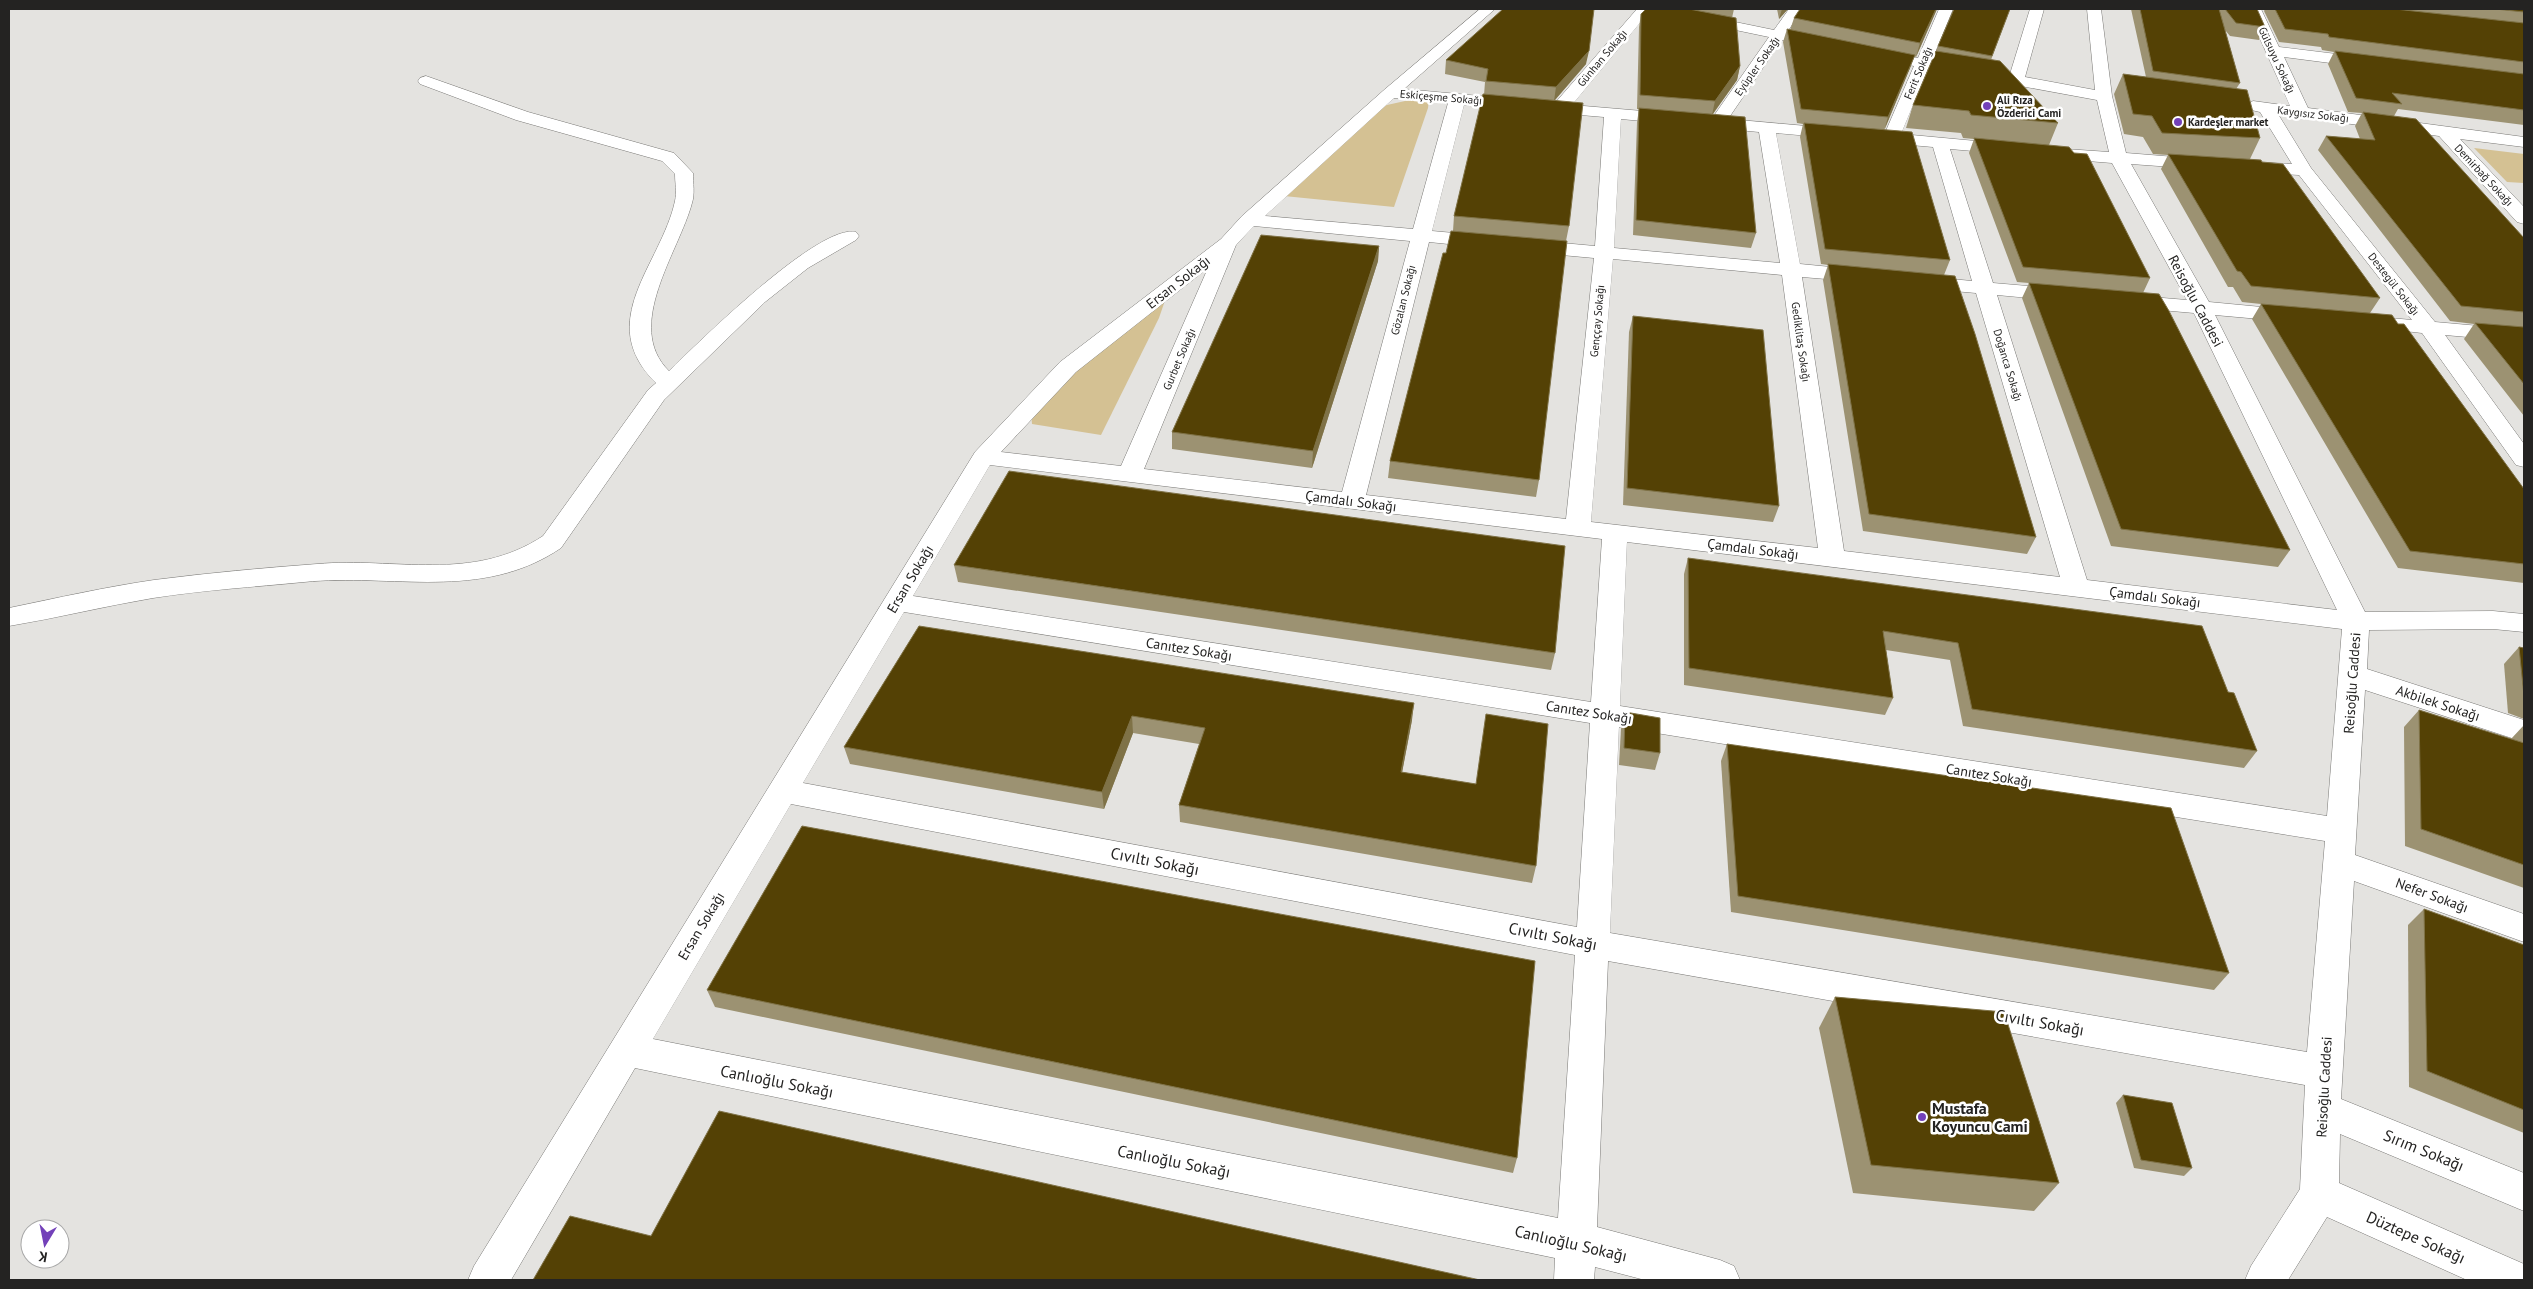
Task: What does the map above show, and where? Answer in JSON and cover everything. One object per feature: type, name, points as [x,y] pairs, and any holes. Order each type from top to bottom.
[{"type":"street","name":"Ersan Sokağı","points":[[488,1280],[983,457],[1068,366],[1228,243],[1249,220],[1390,93],[1488,9]]},
{"type":"street","name":"Günhan Sokağı","points":[[1560,108],[1644,9]]},
{"type":"street","points":[[1652,9],[1836,47]]},
{"type":"street","name":"Eyüpler Sokağı","points":[[1717,122],[1796,9]]},
{"type":"street","name":"Ferit Sokağı","points":[[1891,138],[1946,9]]},
{"type":"street","points":[[2016,80],[2037,9]]},
{"type":"street","name":"Reisoğlu Caddesi","points":[[2094,9],[2119,159],[2201,308],[2356,621],[2324,1072],[2319,1194],[2265,1280]]},
{"type":"street","name":"Gülsuyu Sokağı","points":[[2254,9],[2301,112]]},
{"type":"street","points":[[2273,51],[2389,65]]},
{"type":"street","points":[[1864,52],[2016,80],[2109,90]]},
{"type":"street","points":[[426,81],[522,116],[654,152],[668,158],[684,173],[684,202],[663,250],[644,304],[638,331],[646,358],[669,382]]},
{"type":"street","name":"Eskiçeşme Sokağı","points":[[1390,93],[2119,159],[2216,165]]},
{"type":"street","name":"Gözalan Sokağı","points":[[1352,501],[1419,236],[1457,99]]},
{"type":"street","name":"Kaygısız Sokağı","points":[[2237,104],[2524,142]]},
{"type":"street","name":"Destegül Sokağı","points":[[2266,108],[2304,170],[2429,328],[2524,460]]},
{"type":"street","name":"Genççay Sokağı","points":[[1578,528],[1604,252],[1613,113]]},
{"type":"street","name":"Gediklitaş Sokağı","points":[[1767,127],[1791,270],[1832,558]]},
{"type":"street","name":"Demirbağ Sokağı","points":[[2444,131],[2524,218]]},
{"type":"street","name":"Doğanca Sokağı","points":[[1940,143],[2076,587]]},
{"type":"street","points":[[2236,166],[2304,170]]},
{"type":"street","points":[[2495,188],[2524,190]]},
{"type":"street","points":[[1249,220],[2083,296]]},
{"type":"street","points":[[9,617],[154,589],[320,572],[419,574],[489,570],[534,554],[552,542],[656,395],[765,292],[800,264],[849,236]]},
{"type":"street","name":"Gurbet Sokağı","points":[[1130,474],[1228,243]]},
{"type":"street","points":[[2112,299],[2310,317]]},
{"type":"street","points":[[2350,321],[2524,336]]},
{"type":"street","name":"Çamdalı Sokağı","points":[[983,457],[2356,621],[2493,620],[2524,623]]},
{"type":"street","points":[[1574,1280],[1615,532]]},
{"type":"street","name":"Canıtez Sokağı","points":[[896,602],[1605,715],[2340,846]]},
{"type":"street","points":[[2493,620],[2524,630]]},
{"type":"street","name":"Akbilek Sokağı","points":[[2352,675],[2524,731]]},
{"type":"street","name":"Cıvıltı Sokağı","points":[[782,791],[1592,944],[2324,1072]]},
{"type":"street","name":"Nefer Sokağı","points":[[2340,846],[2524,928]]},
{"type":"street","name":"Canlıoğlu Sokağı","points":[[626,1050],[1576,1242],[1720,1280]]},
{"type":"street","name":"Sırım Sokağı","points":[[2323,1109],[2524,1192]]},
{"type":"street","name":"Düztepe Sokağı","points":[[2319,1194],[2513,1280]]},
{"type":"shaded area","points":[[1414,99],[1429,99],[1428,108],[1394,207],[1284,196],[1378,107]]},
{"type":"shaded area","points":[[2474,148],[2524,154],[2524,183],[2507,182]]},
{"type":"shaded area","points":[[1173,277],[1159,318],[1101,435],[1032,424],[1031,412]]},
{"type":"building","points":[[1503,9],[1594,9],[1589,51],[1556,87],[1486,81],[1488,69],[1446,60]]},
{"type":"building","points":[[1646,9],[1689,9],[1736,18],[1740,66],[1715,101],[1640,95],[1641,14]]},
{"type":"building","points":[[1800,9],[1936,9],[1920,43],[1794,18]]},
{"type":"building","points":[[1954,9],[2010,9],[1992,56],[1938,46]]},
{"type":"building","points":[[2140,9],[2219,9],[2240,83],[2153,71]]},
{"type":"building","points":[[2225,9],[2257,9],[2265,27],[2236,23]]},
{"type":"building","points":[[2275,9],[2395,9],[2524,23],[2524,62],[2329,37],[2328,34],[2285,29]]},
{"type":"building","points":[[2495,9],[2524,9],[2524,12]]},
{"type":"building","points":[[1787,29],[1915,55],[1888,117],[1801,109]]},
{"type":"building","points":[[1936,51],[2000,61],[2058,123],[1971,115],[1969,111],[1913,105]]},
{"type":"building","points":[[2335,51],[2524,74],[2524,110],[2392,93],[2402,104],[2356,98]]},
{"type":"building","points":[[2123,74],[2247,90],[2260,138],[2162,133],[2152,116],[2133,114]]},
{"type":"building","points":[[1483,94],[1583,103],[1569,226],[1454,216]]},
{"type":"building","points":[[1639,108],[1745,117],[1756,233],[1636,220]]},
{"type":"building","points":[[2363,112],[2416,119],[2524,238],[2524,312],[2461,306],[2326,136],[2375,140]]},
{"type":"building","points":[[1804,123],[1912,132],[1950,260],[1825,249]]},
{"type":"building","points":[[1974,138],[2069,147],[2074,153],[2087,154],[2150,278],[2023,267]]},
{"type":"building","points":[[2168,154],[2261,160],[2262,162],[2283,164],[2380,298],[2251,286],[2241,272],[2237,271]]},
{"type":"building","points":[[1451,231],[1567,241],[1539,480],[1390,461],[1443,253],[1446,253]]},
{"type":"building","points":[[1261,235],[1379,246],[1313,451],[1172,432]]},
{"type":"building","points":[[1828,264],[1955,276],[1975,334],[2036,537],[1869,514]]},
{"type":"building","points":[[2029,283],[2159,294],[2290,550],[2121,529]]},
{"type":"building","points":[[2261,304],[2392,315],[2398,324],[2404,324],[2524,489],[2524,564],[2410,551]]},
{"type":"building","points":[[1633,316],[1763,330],[1779,506],[1627,488]]},
{"type":"building","points":[[2475,323],[2524,327],[2524,384]]},
{"type":"building","points":[[1009,471],[1565,546],[1555,653],[954,565]]},
{"type":"building","points":[[1688,558],[2202,626],[2228,692],[2234,693],[2257,751],[1972,709],[1958,643],[1883,631],[1893,698],[1689,668]]},
{"type":"building","points":[[919,626],[1414,703],[1401,772],[1476,784],[1486,714],[1548,724],[1536,866],[1179,805],[1205,728],[1132,716],[1102,792],[844,747]]},
{"type":"building","points":[[2519,647],[2524,648],[2524,696]]},
{"type":"building","points":[[2419,710],[2524,743],[2524,865],[2421,829]]},
{"type":"building","points":[[1625,712],[1660,718],[1660,753],[1624,748]]},
{"type":"building","points":[[1727,744],[2171,808],[2229,973],[1738,896]]},
{"type":"building","points":[[802,826],[1535,961],[1517,1158],[707,990]]},
{"type":"building","points":[[2424,909],[2524,945],[2524,1110],[2427,1071]]},
{"type":"building","name":"Mustafa Koyuncu Cami","points":[[1835,997],[2004,1012],[2059,1183],[1871,1165]]},
{"type":"building","points":[[2123,1095],[2172,1103],[2192,1168],[2141,1160]]},
{"type":"building","points":[[719,1111],[1480,1280],[533,1280],[570,1216],[651,1236]]},
{"type":"place","name":"Ali Rıza Özderici Cami","points":[[1987,106]]},
{"type":"place","name":"Kardeşler market","points":[[2178,122]]},
{"type":"place","name":"Mustafa Koyuncu Cami","points":[[1922,1117]]}]
